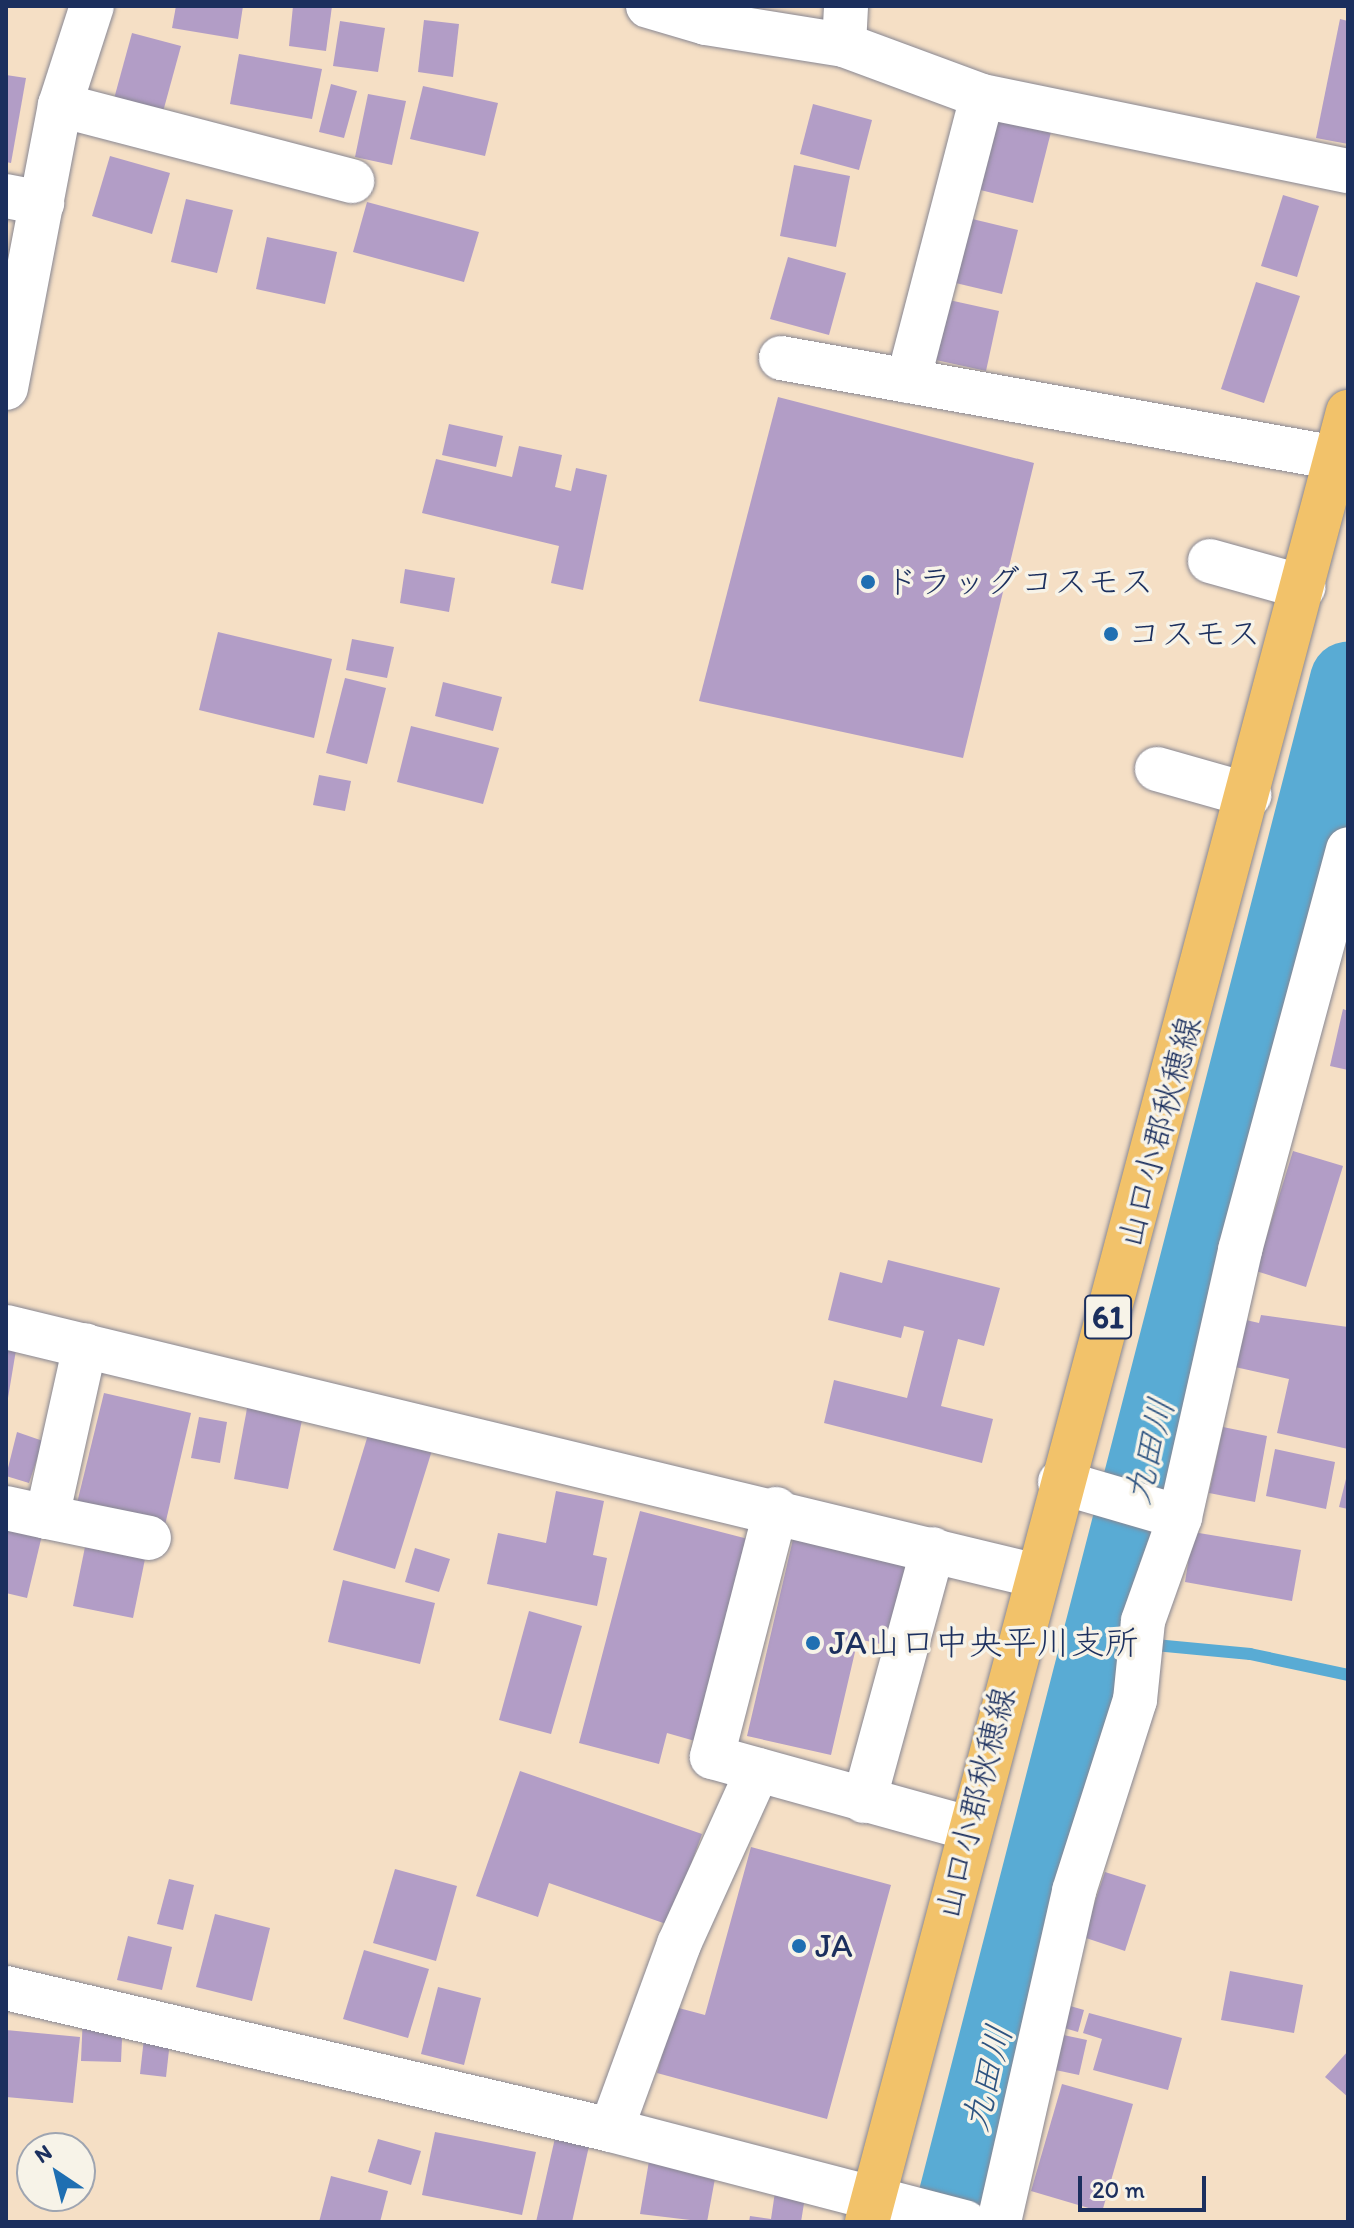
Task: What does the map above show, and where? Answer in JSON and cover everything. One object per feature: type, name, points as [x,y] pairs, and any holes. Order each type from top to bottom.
[{"type":"main road","name":"山口小郡秋穂線","points":[[870,2209],[1033,1575],[1249,795],[1348,412]]},
{"type":"street","points":[[6,388],[24,200],[60,105],[92,6]]},
{"type":"street","points":[[648,6],[706,23],[845,26],[982,96],[1348,171]]},
{"type":"street","points":[[908,381],[982,96]]},
{"type":"street","points":[[60,105],[352,181]]},
{"type":"street","points":[[781,358],[1336,458]]},
{"type":"street","points":[[1210,561],[1303,587]]},
{"type":"street","points":[[1157,769],[1249,795]]},
{"type":"street","points":[[999,2222],[1074,1891],[1142,1665],[1143,1621],[1174,1516],[1240,1250],[1348,849]]},
{"type":"street","points":[[6,1327],[776,1509],[1033,1575]]},
{"type":"street","points":[[85,1345],[27,1512],[149,1538]]},
{"type":"street","points":[[1060,1482],[1101,1498],[1174,1516]]},
{"type":"street","points":[[776,1509],[712,1757],[968,1828]]},
{"type":"street","points":[[864,1801],[933,1549]]},
{"type":"street","points":[[611,2130],[679,1944],[758,1770]]},
{"type":"street","points":[[6,1988],[611,2130],[870,2209],[919,2209],[965,2222]]},
{"type":"building","points":[[176,6],[243,6],[238,39],[172,28]]},
{"type":"building","points":[[293,6],[332,6],[326,51],[289,46]]},
{"type":"building","points":[[1340,19],[1348,21],[1348,144],[1316,138]]},
{"type":"building","points":[[424,20],[459,24],[453,77],[418,72]]},
{"type":"building","points":[[340,21],[385,28],[378,72],[333,66]]},
{"type":"building","points":[[132,33],[181,46],[161,119],[112,106]]},
{"type":"building","points":[[239,54],[322,69],[312,119],[230,104]]},
{"type":"building","points":[[6,75],[26,78],[11,163],[6,162]]},
{"type":"building","points":[[331,84],[357,91],[344,138],[319,132]]},
{"type":"building","points":[[423,86],[498,103],[485,156],[410,139]]},
{"type":"building","points":[[368,94],[406,101],[392,165],[355,157]]},
{"type":"building","points":[[813,104],[872,120],[859,170],[800,154]]},
{"type":"building","points":[[982,116],[1051,132],[1033,203],[964,186]]},
{"type":"building","points":[[110,156],[170,173],[152,234],[92,216]]},
{"type":"building","points":[[794,165],[850,176],[836,247],[780,236]]},
{"type":"building","points":[[1283,195],[1319,206],[1297,277],[1261,266]]},
{"type":"building","points":[[186,199],[233,210],[217,273],[171,262]]},
{"type":"building","points":[[367,202],[479,232],[464,282],[353,252]]},
{"type":"building","points":[[960,216],[1018,230],[1002,294],[943,280]]},
{"type":"building","points":[[267,237],[337,252],[325,304],[256,289]]},
{"type":"building","points":[[788,257],[846,273],[829,335],[770,319]]},
{"type":"building","points":[[1256,282],[1300,296],[1264,403],[1221,389]]},
{"type":"building","points":[[949,300],[999,311],[986,371],[936,360]]},
{"type":"building","name":"ドラッグコスモス","points":[[778,397],[1034,463],[963,758],[699,701]]},
{"type":"building","points":[[449,424],[503,436],[496,467],[442,455]]},
{"type":"building","points":[[519,446],[562,455],[555,487],[571,491],[576,468],[607,475],[583,590],[551,583],[559,546],[422,513],[436,459],[512,477]]},
{"type":"building","points":[[405,569],[455,578],[449,612],[400,603]]},
{"type":"building","points":[[218,632],[332,659],[314,738],[199,710]]},
{"type":"building","points":[[352,639],[394,647],[387,678],[346,670]]},
{"type":"building","points":[[345,678],[386,688],[367,764],[326,753]]},
{"type":"building","points":[[443,682],[502,697],[493,731],[435,716]]},
{"type":"building","points":[[411,726],[499,748],[483,804],[397,782]]},
{"type":"building","points":[[319,775],[351,781],[345,811],[313,805]]},
{"type":"building","points":[[1343,1009],[1348,1011],[1348,1070],[1330,1066]]},
{"type":"building","points":[[1293,1151],[1343,1166],[1306,1287],[1256,1271]]},
{"type":"building","points":[[888,1260],[1000,1288],[984,1346],[958,1339],[941,1406],[993,1419],[982,1463],[824,1423],[834,1380],[907,1398],[924,1331],[904,1326],[901,1338],[828,1320],[840,1272],[882,1283]]},
{"type":"building","points":[[1261,1315],[1348,1327],[1348,1449],[1277,1433],[1289,1379],[1235,1367],[1246,1320],[1259,1323]]},
{"type":"building","points":[[6,1342],[17,1344],[8,1398],[6,1398]]},
{"type":"building","points":[[104,1393],[191,1413],[165,1525],[77,1503]]},
{"type":"building","points":[[248,1403],[303,1415],[288,1489],[234,1479]]},
{"type":"building","points":[[199,1417],[227,1422],[220,1463],[191,1458]]},
{"type":"building","points":[[371,1425],[434,1444],[395,1569],[333,1550]]},
{"type":"building","points":[[1223,1427],[1267,1436],[1255,1502],[1209,1493]]},
{"type":"building","points":[[17,1432],[43,1441],[29,1483],[6,1476]]},
{"type":"building","points":[[1275,1449],[1335,1462],[1326,1509],[1266,1496]]},
{"type":"building","points":[[1348,1475],[1348,1509],[1339,1507]]},
{"type":"building","points":[[556,1491],[604,1501],[593,1555],[607,1558],[597,1606],[487,1584],[498,1533],[546,1543]]},
{"type":"building","points":[[640,1511],[748,1539],[695,1741],[667,1733],[659,1764],[579,1743]]},
{"type":"building","points":[[6,1522],[43,1531],[27,1598],[6,1593]]},
{"type":"building","points":[[1193,1532],[1301,1550],[1292,1601],[1185,1582]]},
{"type":"building","name":"JA山口中央平川支所","points":[[794,1535],[914,1562],[894,1647],[858,1639],[831,1755],[747,1736]]},
{"type":"building","points":[[85,1547],[145,1559],[133,1618],[73,1606]]},
{"type":"building","points":[[415,1548],[450,1559],[439,1592],[405,1582]]},
{"type":"building","points":[[343,1580],[435,1603],[420,1664],[328,1642]]},
{"type":"building","points":[[529,1611],[582,1626],[551,1734],[499,1720]]},
{"type":"building","points":[[520,1771],[702,1834],[669,1925],[549,1883],[538,1917],[476,1896]]},
{"type":"building","name":"JA","points":[[751,1847],[891,1885],[827,2119],[657,2073],[675,2007],[705,2015]]},
{"type":"building","points":[[395,1869],[457,1886],[436,1961],[373,1943]]},
{"type":"building","points":[[1105,1872],[1146,1885],[1125,1951],[1083,1937]]},
{"type":"building","points":[[169,1879],[194,1885],[183,1930],[157,1924]]},
{"type":"building","points":[[215,1914],[270,1928],[252,2001],[196,1987]]},
{"type":"building","points":[[128,1936],[172,1947],[162,1990],[117,1980]]},
{"type":"building","points":[[364,1950],[429,1969],[408,2038],[343,2019]]},
{"type":"building","points":[[1230,1971],[1303,1985],[1294,2033],[1221,2020]]},
{"type":"building","points":[[438,1987],[481,1998],[464,2065],[421,2054]]},
{"type":"building","points":[[1060,2003],[1084,2010],[1078,2032],[1054,2025]]},
{"type":"building","points":[[1089,2013],[1182,2038],[1168,2090],[1093,2070],[1102,2039],[1083,2033]]},
{"type":"building","points":[[83,2015],[123,2016],[121,2062],[81,2061]]},
{"type":"building","points":[[6,2030],[80,2037],[73,2103],[6,2097]]},
{"type":"building","points":[[1054,2033],[1087,2040],[1079,2075],[1046,2068]]},
{"type":"building","points":[[144,2038],[170,2041],[166,2077],[140,2074]]},
{"type":"building","points":[[1348,2051],[1348,2097],[1325,2077]]},
{"type":"building","points":[[1062,2084],[1133,2104],[1102,2212],[1031,2191]]},
{"type":"building","points":[[435,2132],[536,2152],[522,2215],[422,2195]]},
{"type":"building","points":[[555,2138],[589,2146],[572,2222],[536,2222]]},
{"type":"building","points":[[378,2139],[421,2151],[411,2185],[368,2172]]},
{"type":"building","points":[[649,2161],[716,2173],[707,2222],[640,2214]]},
{"type":"building","points":[[331,2176],[388,2191],[380,2222],[319,2222]]},
{"type":"building","points":[[775,2192],[805,2197],[801,2222],[749,2222],[750,2216],[771,2219]]},
{"type":"waterway","name":"九田川","points":[[950,2222],[1348,680]]},
{"type":"waterway","points":[[1102,1640],[1250,1654],[1348,1675]]},
{"type":"place","name":"ドラッグコスモス","points":[[868,582]]},
{"type":"place","name":"コスモス","points":[[1111,634]]},
{"type":"place","name":"JA山口中央平川支所","points":[[813,1643]]},
{"type":"place","name":"JA","points":[[799,1946]]}]
